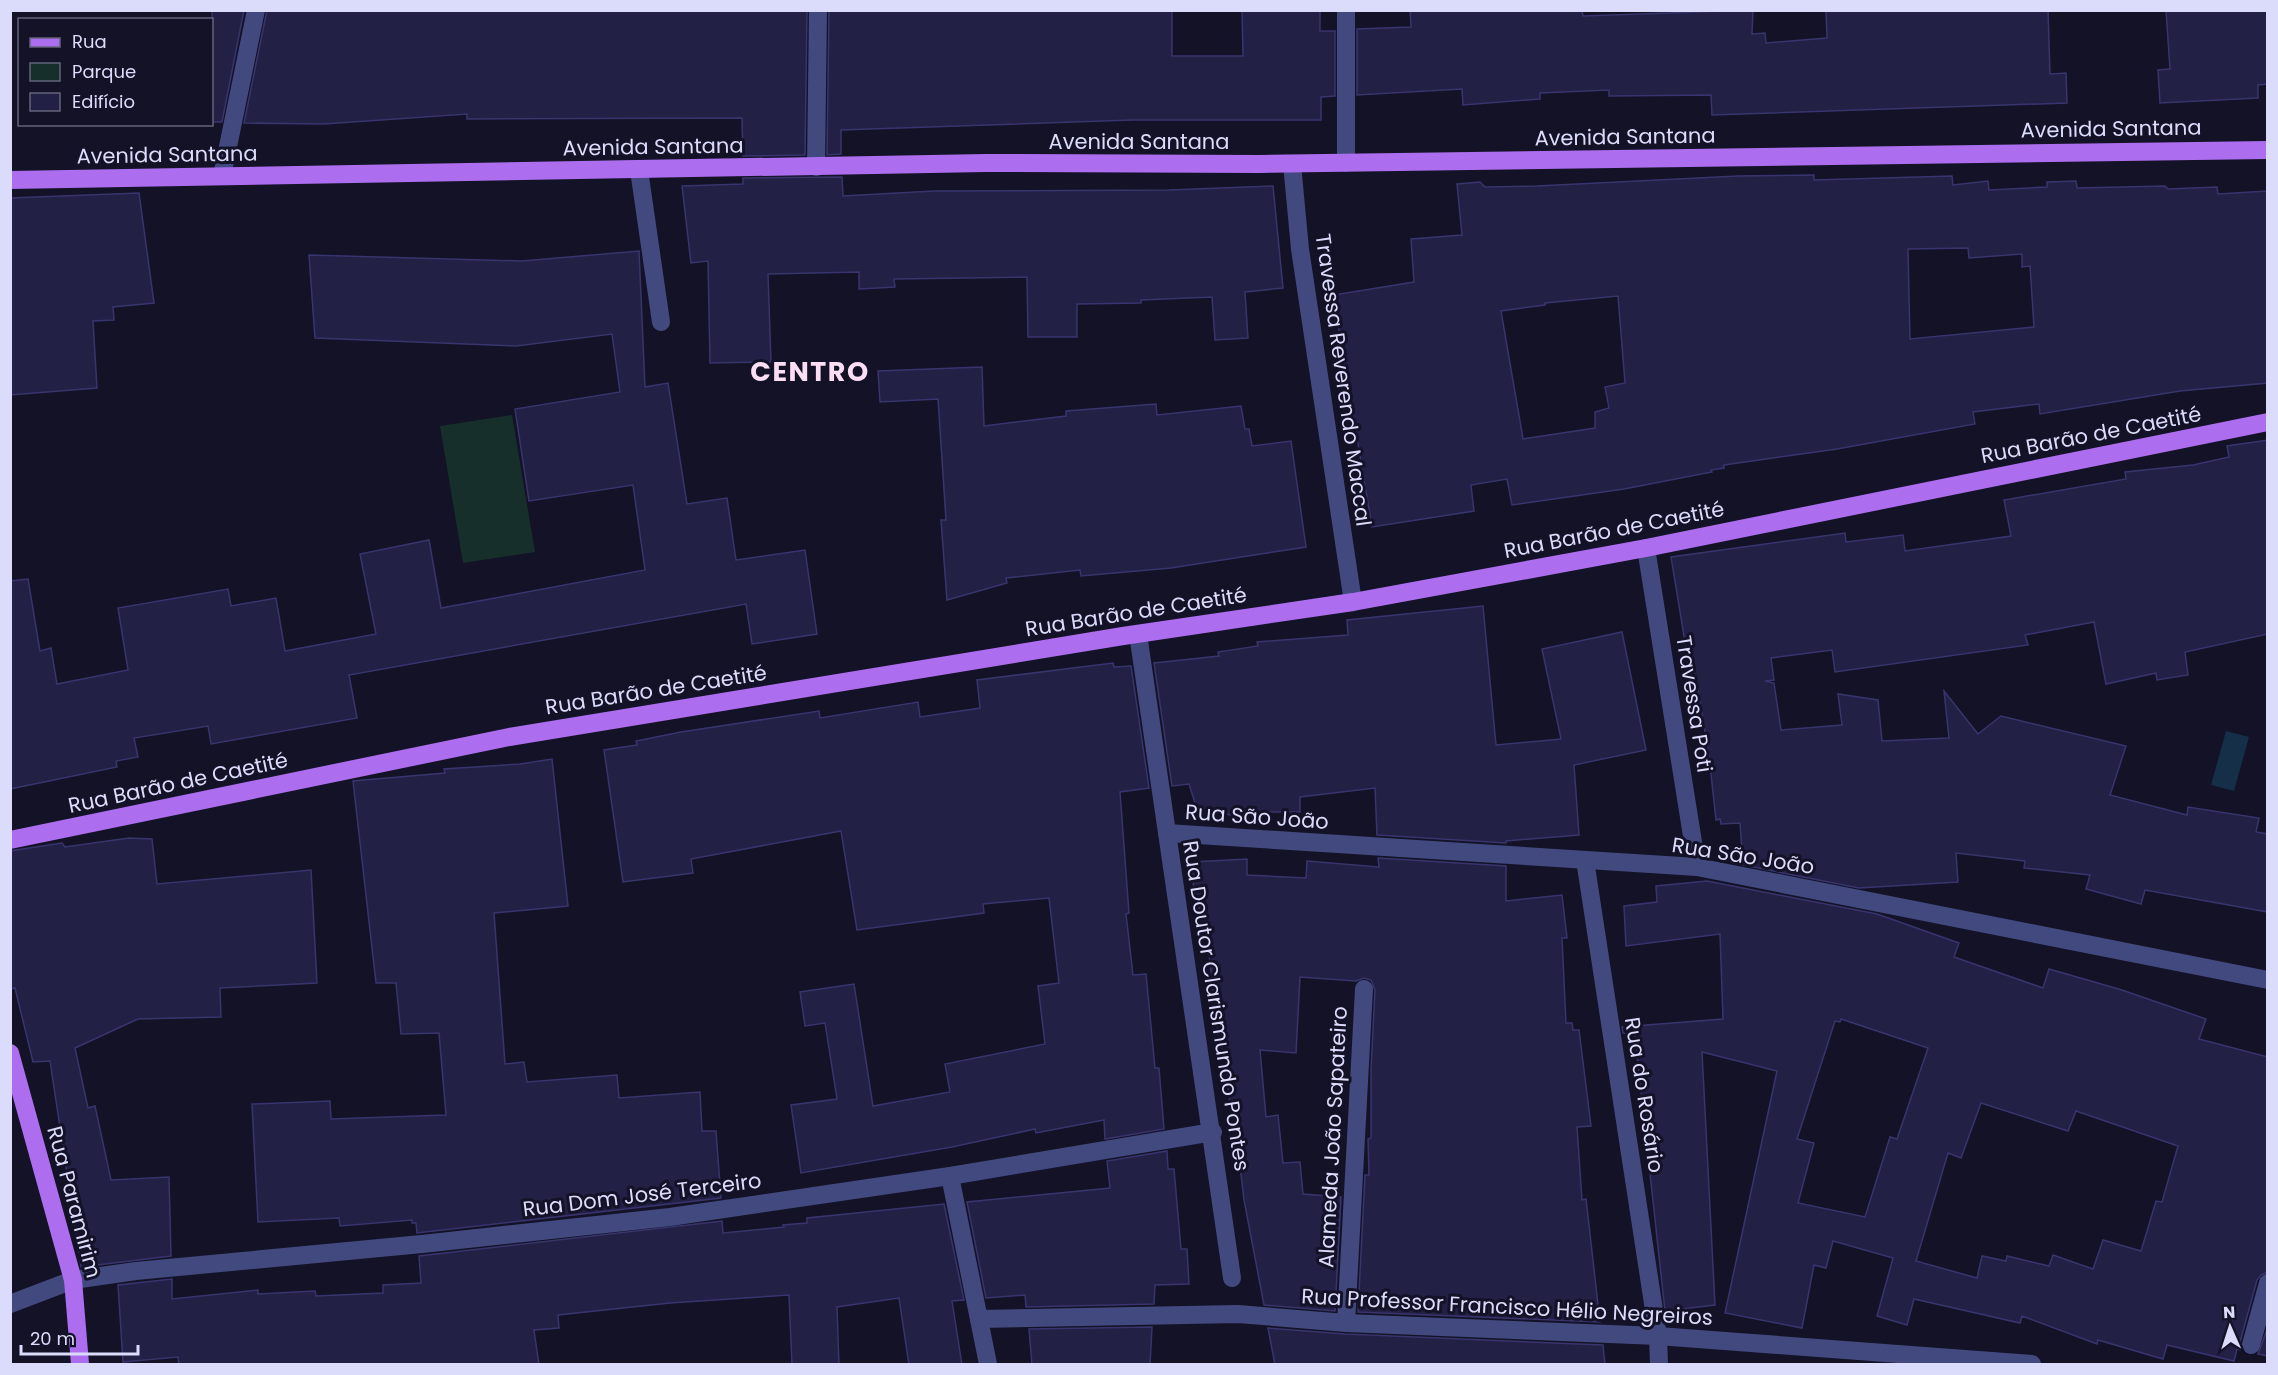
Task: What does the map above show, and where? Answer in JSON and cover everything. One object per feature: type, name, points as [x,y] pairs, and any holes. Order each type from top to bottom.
[{"type":"main road","name":"Avenida Santana","points":[[10,180],[986,163],[1292,164],[2268,150]]},
{"type":"main road","name":"Rua Barão de Caetité","points":[[10,840],[509,737],[1138,634],[1353,602],[1646,548],[2268,422]]},
{"type":"main road","name":"Rua Paramirim","points":[[10,1053],[73,1280],[80,1365]]},
{"type":"street","points":[[222,177],[256,10]]},
{"type":"street","points":[[816,167],[818,10]]},
{"type":"street","points":[[1346,10],[1346,163]]},
{"type":"street","name":"Travessa Reverendo Maccal","points":[[1292,164],[1300,249],[1353,602]]},
{"type":"street","points":[[639,170],[661,322]]},
{"type":"street","name":"Travessa Poti","points":[[1646,548],[1697,867]]},
{"type":"street","name":"Rua Doutor Clarismundo Pontes","points":[[1138,634],[1213,1132],[1232,1278]]},
{"type":"street","name":"Rua São João","points":[[1167,833],[1697,867],[2268,980]]},
{"type":"street","name":"Rua do Rosário","points":[[1585,860],[1658,1336],[1659,1365]]},
{"type":"street","name":"Alameda João Sapateiro","points":[[1346,1323],[1364,989]]},
{"type":"street","name":"Rua Dom José Terceiro","points":[[10,1304],[73,1280],[136,1271],[422,1244],[670,1217],[950,1176],[1213,1132]]},
{"type":"street","points":[[950,1176],[988,1365]]},
{"type":"street","points":[[2251,1345],[2268,1283]]},
{"type":"street","name":"Rua Professor Francisco Hélio Negreiros","points":[[979,1319],[1238,1314],[1346,1323],[1658,1336],[2032,1365]]},
{"type":"green space","points":[[512,415],[535,552],[463,563],[440,426]]},
{"type":"water","points":[[2226,731],[2249,737],[2234,791],[2211,785]]},
{"type":"building","points":[[212,10],[244,10],[222,122],[213,122]]},
{"type":"building","points":[[267,10],[807,10],[805,155],[743,156],[742,118],[467,119],[467,114],[324,124],[244,123]]},
{"type":"building","points":[[829,10],[1172,10],[1172,56],[1243,56],[1242,10],[1320,10],[1320,31],[1335,31],[1335,96],[1321,97],[1321,120],[1132,120],[841,130],[841,154],[827,155]]},
{"type":"building","points":[[1410,10],[1582,10],[1583,16],[1753,10],[1752,34],[1765,33],[1766,43],[1827,38],[1826,10],[2048,10],[2050,74],[2066,73],[2067,103],[1712,115],[1711,95],[1609,96],[1609,90],[1540,93],[1540,99],[1463,105],[1462,89],[1357,95],[1357,29],[1411,27]]},
{"type":"building","points":[[2166,10],[2268,10],[2268,84],[2258,85],[2258,98],[2160,103],[2158,70],[2170,69]]},
{"type":"building","points":[[1814,175],[1814,180],[1952,176],[1953,185],[1988,181],[1989,190],[2047,187],[2047,182],[2076,181],[2077,188],[2217,187],[2218,194],[2268,191],[2268,383],[2180,391],[2040,414],[2039,404],[1973,412],[1975,424],[1837,449],[1724,465],[1724,468],[1711,470],[1712,472],[1624,489],[1512,505],[1507,479],[1471,485],[1474,511],[1372,527],[1333,295],[1414,282],[1411,239],[1462,235],[1457,184],[1480,182],[1485,187],[1537,186],[1738,176]],"holes":[[[1968,248],[1969,258],[2022,254],[2022,267],[2030,266],[2034,327],[1910,339],[1908,249]],[[1618,296],[1625,383],[1605,387],[1609,408],[1595,412],[1595,428],[1523,439],[1501,311],[1545,305],[1545,303]]]},
{"type":"building","points":[[842,177],[843,196],[934,191],[1169,190],[1273,186],[1283,288],[1245,292],[1248,338],[1215,340],[1212,297],[1141,300],[1141,303],[1077,304],[1077,337],[1028,337],[1027,277],[894,279],[895,287],[859,289],[859,272],[768,274],[771,362],[710,363],[708,261],[691,263],[682,186],[743,184],[743,178]]},
{"type":"building","points":[[139,193],[154,303],[113,307],[114,320],[93,321],[97,388],[10,395],[10,198]]},
{"type":"building","points":[[639,251],[645,387],[668,383],[687,504],[727,498],[736,560],[805,550],[817,634],[752,644],[746,604],[349,675],[357,718],[211,744],[208,726],[134,738],[138,757],[116,761],[117,767],[10,789],[10,581],[28,579],[40,651],[51,648],[57,684],[128,670],[118,608],[228,589],[231,606],[276,598],[285,651],[376,634],[360,554],[429,540],[441,608],[645,570],[633,485],[529,501],[515,409],[620,392],[612,334],[516,346],[315,338],[309,255],[522,261]]},
{"type":"building","points":[[982,367],[984,426],[1066,416],[1066,411],[1156,404],[1157,415],[1241,406],[1245,429],[1249,429],[1252,446],[1291,441],[1306,547],[1171,568],[1081,576],[1080,570],[1006,578],[1007,583],[947,600],[941,520],[946,520],[938,399],[880,402],[878,371]]},
{"type":"building","points":[[2268,440],[2268,634],[2185,652],[2188,675],[2157,680],[2156,673],[2106,684],[2094,622],[2025,635],[2028,645],[1835,672],[1832,650],[1771,658],[1774,680],[1765,681],[1774,683],[1781,730],[1842,725],[1838,694],[1878,700],[1882,741],[1949,738],[1944,691],[1978,734],[2001,716],[2126,746],[2110,795],[2187,815],[2188,807],[2259,818],[2256,832],[2268,834],[2268,912],[2145,890],[2141,904],[2086,889],[2090,875],[2024,868],[2025,861],[1956,853],[1958,882],[1859,888],[1743,865],[1740,823],[1721,824],[1720,819],[1716,820],[1709,756],[1698,690],[1693,691],[1671,557],[1845,533],[1846,542],[1903,535],[1905,551],[2011,536],[2004,500],[2126,479],[2125,472],[2193,465],[2229,457],[2227,446]]},
{"type":"building","points":[[1483,606],[1496,745],[1561,739],[1542,649],[1622,632],[1646,750],[1574,765],[1579,835],[1506,841],[1506,843],[1377,835],[1375,788],[1300,797],[1300,812],[1244,812],[1245,819],[1196,806],[1189,784],[1172,786],[1154,663],[1219,656],[1218,652],[1258,646],[1257,642],[1348,635],[1347,620]]},
{"type":"building","points":[[1113,663],[1114,667],[1131,666],[1149,788],[1120,792],[1129,913],[1126,914],[1133,975],[1146,974],[1155,1068],[1159,1068],[1164,1129],[1105,1139],[1104,1120],[1036,1133],[1035,1129],[952,1147],[801,1173],[791,1105],[837,1099],[825,1023],[805,1026],[800,992],[854,984],[873,1106],[950,1092],[945,1064],[1045,1044],[1038,986],[1059,983],[1049,898],[983,904],[984,913],[857,930],[841,831],[691,859],[693,873],[623,882],[604,750],[637,745],[636,741],[681,732],[819,711],[820,718],[918,702],[920,717],[980,708],[977,680]]},
{"type":"building","points":[[552,759],[568,906],[494,913],[505,1064],[524,1062],[527,1082],[617,1075],[619,1098],[700,1092],[702,1131],[716,1131],[721,1198],[417,1233],[416,1223],[412,1223],[412,1220],[340,1226],[339,1218],[258,1222],[252,1104],[330,1101],[331,1119],[446,1115],[439,1033],[401,1034],[396,983],[376,983],[353,781],[445,773],[444,769],[520,764]]},
{"type":"building","points":[[129,838],[152,839],[157,884],[311,870],[317,983],[220,988],[221,1017],[138,1019],[75,1048],[88,1108],[95,1106],[111,1180],[169,1177],[171,1256],[81,1267],[50,1061],[33,1062],[15,988],[10,989],[10,851],[62,843],[65,847]]},
{"type":"building","points":[[1378,858],[1506,866],[1506,901],[1562,895],[1567,938],[1562,938],[1566,1023],[1572,1023],[1573,1030],[1579,1030],[1591,1126],[1577,1127],[1582,1200],[1586,1199],[1600,1322],[1358,1312],[1365,1175],[1369,1175],[1368,1139],[1371,1138],[1371,1070],[1375,990],[1371,980],[1364,978],[1356,981],[1300,977],[1296,1053],[1260,1050],[1266,1117],[1278,1115],[1283,1163],[1300,1162],[1303,1194],[1341,1197],[1335,1311],[1264,1305],[1244,1200],[1234,1116],[1231,1116],[1225,1051],[1220,1051],[1207,937],[1203,937],[1200,908],[1195,909],[1192,862],[1247,859],[1247,875],[1306,878],[1307,861],[1379,867]]},
{"type":"building","points":[[1707,881],[1877,914],[1959,943],[1954,957],[2043,988],[2049,969],[2122,990],[2206,1019],[2199,1039],[2268,1057],[2268,1272],[2257,1280],[2240,1342],[2241,1350],[2237,1349],[2234,1361],[2167,1345],[2163,1359],[2098,1340],[2097,1344],[2022,1316],[2020,1323],[1914,1299],[1907,1325],[1877,1316],[1893,1258],[1833,1241],[1826,1268],[1814,1265],[1802,1328],[1725,1313],[1777,1071],[1702,1052],[1715,1305],[1665,1311],[1635,1036],[1623,1033],[1622,1027],[1723,1019],[1720,934],[1626,946],[1624,906],[1657,902],[1656,886]],"holes":[[[1841,1019],[1928,1048],[1897,1139],[1890,1137],[1865,1217],[1798,1203],[1814,1143],[1797,1139],[1835,1021],[1840,1022]],[[1981,1103],[2068,1131],[2076,1111],[2178,1146],[2162,1202],[2156,1201],[2141,1251],[2103,1240],[2093,1269],[2053,1255],[2049,1266],[2007,1256],[2006,1261],[1982,1256],[1977,1278],[1916,1261],[1948,1153],[1961,1158]]]},
{"type":"building","points":[[1167,1151],[1168,1169],[1174,1169],[1181,1249],[1187,1249],[1189,1284],[1155,1285],[1154,1304],[1026,1307],[1025,1295],[986,1298],[967,1202],[1110,1188],[1107,1161]]},
{"type":"building","points":[[944,1204],[964,1300],[952,1301],[962,1365],[909,1365],[899,1298],[837,1307],[839,1365],[792,1365],[789,1295],[670,1303],[558,1315],[559,1328],[534,1330],[539,1365],[179,1365],[178,1357],[123,1362],[118,1285],[172,1279],[172,1299],[258,1290],[258,1294],[315,1291],[316,1296],[383,1293],[383,1285],[421,1283],[419,1256],[722,1221],[723,1233],[784,1227],[783,1225],[807,1223],[807,1218]]},
{"type":"building","points":[[1152,1327],[1150,1365],[1032,1365],[1029,1329]]},
{"type":"building","points":[[2268,1327],[2268,1356],[2258,1354]]},
{"type":"building","points":[[1268,1328],[1345,1334],[1603,1345],[1605,1365],[1275,1365]]},
{"type":"district","name":"CENTRO","points":[[810,372]]}]
